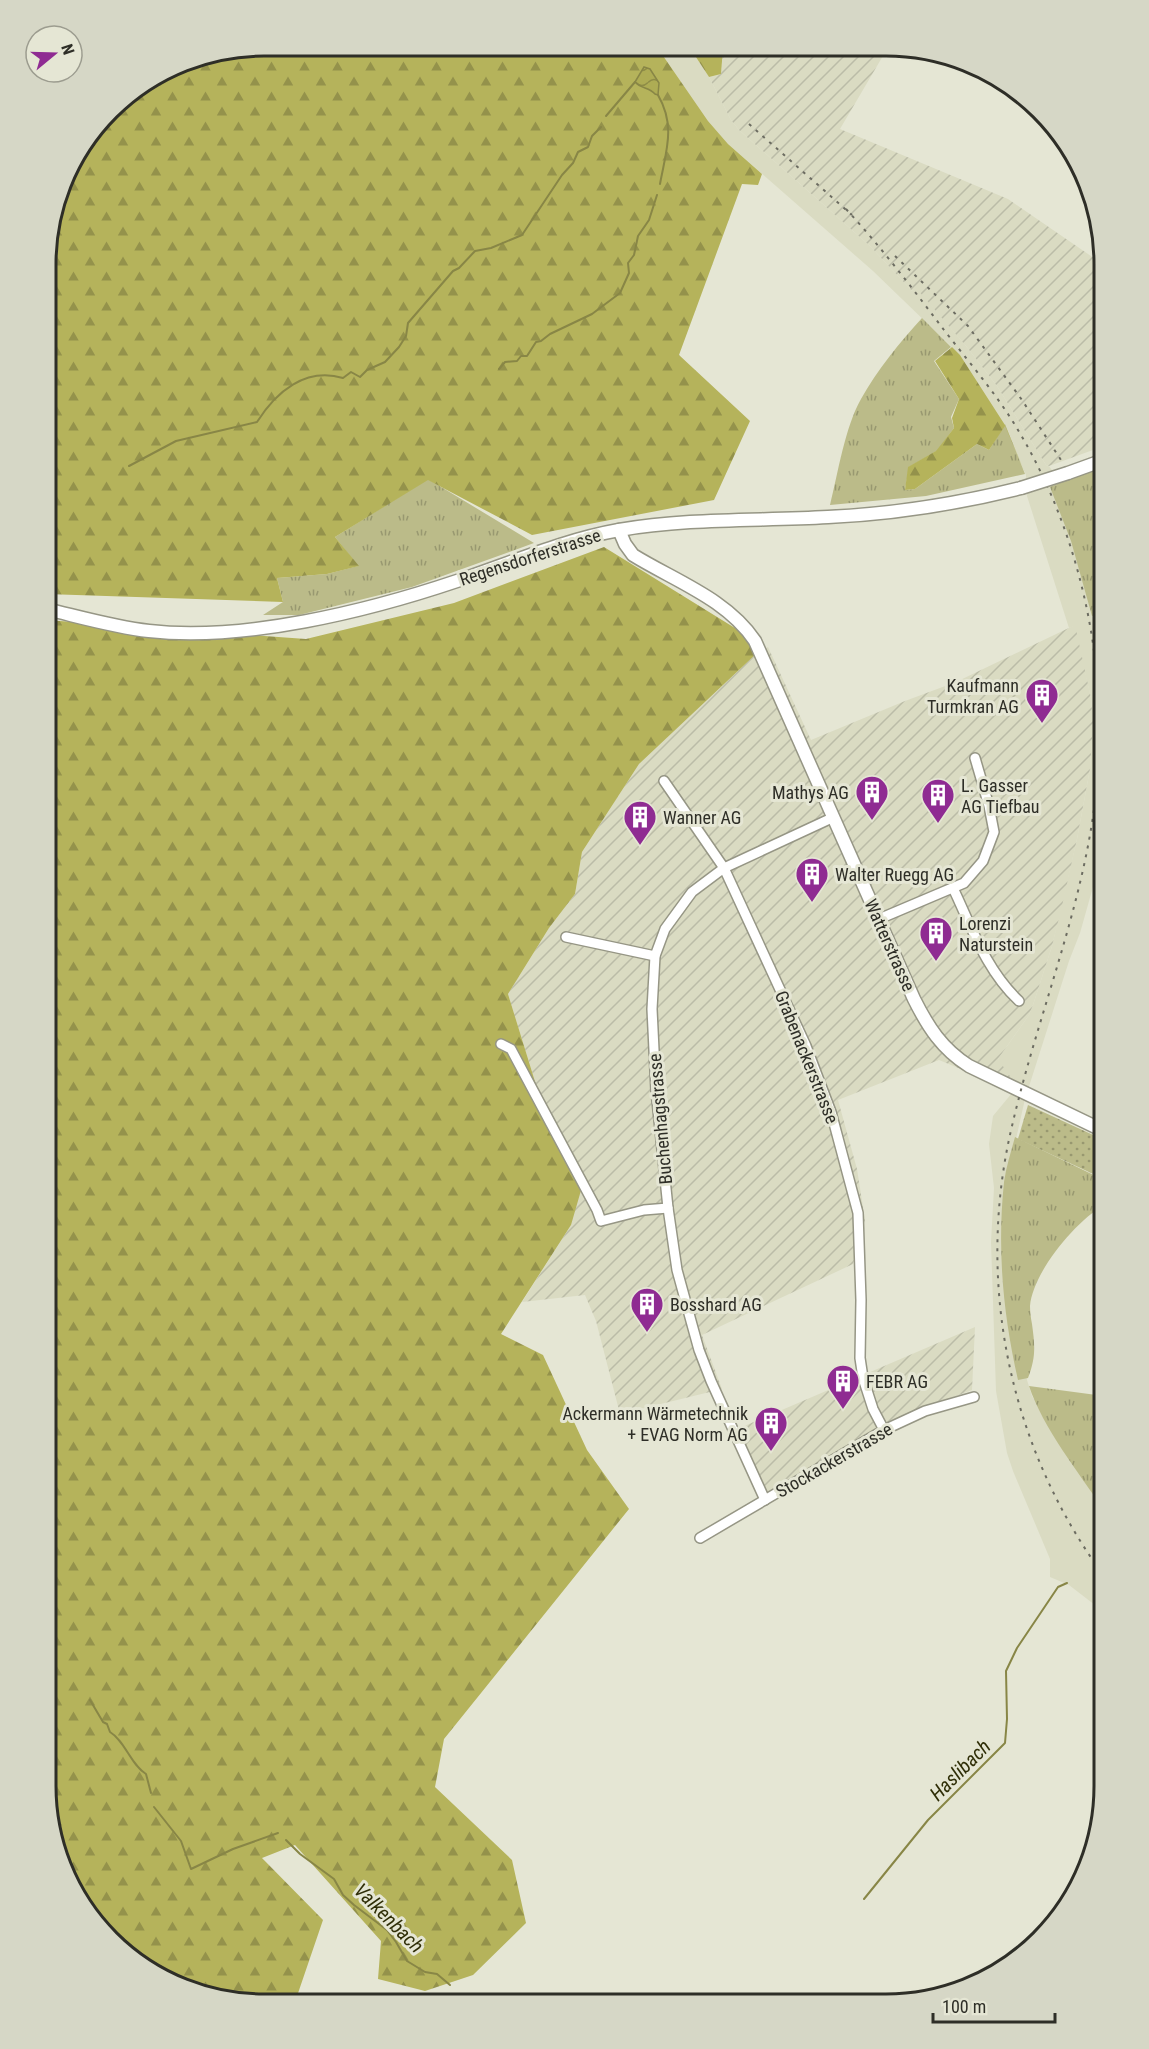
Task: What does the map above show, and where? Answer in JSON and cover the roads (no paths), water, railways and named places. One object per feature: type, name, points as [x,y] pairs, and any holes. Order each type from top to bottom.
[{"type":"street","name":"Regensdorferstrasse","points":[[56,611],[147,631],[193,634],[258,628],[347,612],[415,594],[552,547],[619,530],[674,523],[829,517],[932,507],[1021,488],[1094,464]]},
{"type":"street","name":"Watterstrasse","points":[[619,530],[633,555],[729,611],[747,629],[764,656],[922,1017],[938,1041],[956,1058],[984,1074],[1093,1126]]},
{"type":"street","points":[[879,919],[964,883],[983,861],[994,832],[975,758]]},
{"type":"street","name":"Grabenackerstrasse","points":[[664,781],[724,868],[806,1046],[831,1112],[858,1213],[862,1378],[873,1409],[884,1430]]},
{"type":"street","name":"Buchenhagstrasse","points":[[765,1500],[699,1350],[677,1270],[656,1091],[652,1009],[655,956],[665,929],[692,892],[724,868],[834,817]]},
{"type":"street","points":[[953,888],[987,961],[1003,986],[1019,1001]]},
{"type":"street","points":[[566,937],[655,956]]},
{"type":"street","points":[[501,1044],[511,1049],[601,1221],[644,1210],[668,1208]]},
{"type":"street","name":"Stockackerstrasse","points":[[700,1538],[884,1430],[925,1410],[974,1397]]},
{"type":"water","points":[[644,67],[650,69],[659,83],[658,95],[635,82]]},
{"type":"waterway","points":[[606,116],[635,82]]},
{"type":"waterway","points":[[658,95],[664,106],[668,128],[667,150],[660,184]]},
{"type":"waterway","points":[[129,466],[176,441],[257,422],[273,401],[304,379],[316,376],[343,378],[351,372],[360,377],[367,370],[385,362],[406,336],[408,323],[453,271],[459,268],[475,251],[491,248],[522,235],[562,175],[573,163],[578,152],[588,147],[592,136],[601,127]]},
{"type":"waterway","points":[[499,369],[505,362],[517,361],[521,356],[527,356],[536,342],[592,314],[620,293],[629,273],[628,263],[634,255],[638,236],[649,220],[657,195]]},
{"type":"waterway","name":"Haslibach","points":[[864,1899],[928,1820],[1005,1743],[1006,1671],[1017,1648],[1058,1587],[1067,1583]]},
{"type":"waterway","name":"Valkenbach","points":[[90,1700],[110,1732],[146,1774],[151,1793]]},
{"type":"waterway","name":"Valkenbach","points":[[154,1807],[181,1841],[191,1869],[233,1849],[278,1833]]},
{"type":"waterway","name":"Valkenbach","points":[[286,1840],[300,1854],[334,1879],[343,1895],[354,1905],[387,1930],[407,1961],[425,1972],[437,1974],[450,1985]]},
{"type":"railway","points":[[749,124],[852,215]]},
{"type":"railway","points":[[846,209],[872,238],[990,388],[1036,462],[1069,541],[1081,582],[1094,650]]},
{"type":"railway","points":[[895,256],[968,326],[1022,400],[1061,460]]},
{"type":"railway","points":[[1093,1560],[1071,1526],[1044,1473],[1023,1418],[1008,1361],[1000,1303],[997,1244],[1001,1185],[1012,1126],[1077,894],[1088,847],[1094,808]]},
{"type":"place","name":"Kaufmann Turmkran AG","points":[[1042,724]]},
{"type":"place","name":"Mathys AG","points":[[872,821]]},
{"type":"place","name":"L. Gasser AG Tiefbau","points":[[938,824]]},
{"type":"place","name":"Wanner AG","points":[[640,846]]},
{"type":"place","name":"Walter Ruegg AG","points":[[812,903]]},
{"type":"place","name":"Lorenzi Naturstein","points":[[936,962]]},
{"type":"place","name":"Bosshard AG","points":[[647,1333]]},
{"type":"place","name":"FEBR AG","points":[[843,1410]]},
{"type":"place","name":"Ackermann Wärmetechnik + EVAG Norm AG","points":[[771,1452]]}]
